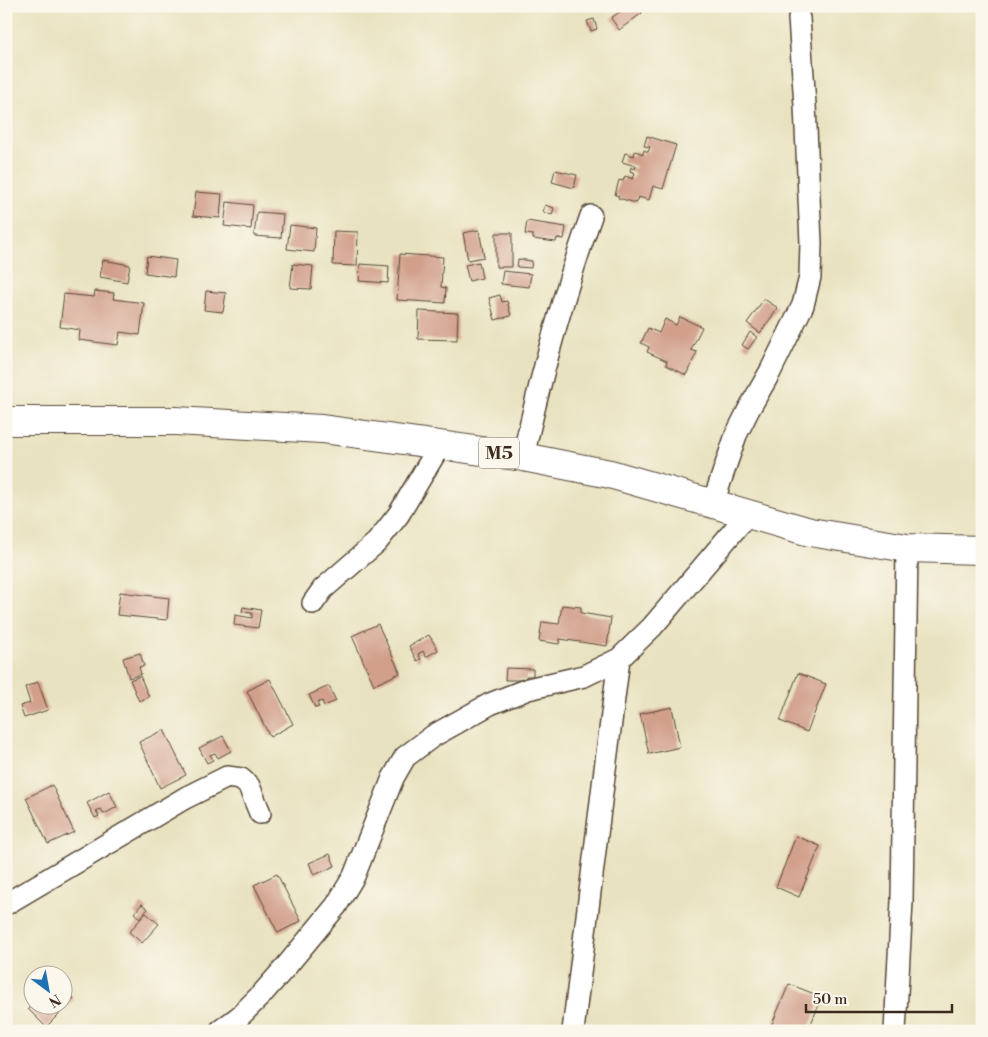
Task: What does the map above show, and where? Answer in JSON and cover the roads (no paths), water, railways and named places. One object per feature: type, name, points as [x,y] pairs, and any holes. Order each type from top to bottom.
[{"type":"highway","name":"M5","points":[[6,421],[185,422],[322,429],[523,457],[610,474],[810,532],[907,548],[982,550]]},
{"type":"street","points":[[712,503],[736,436],[803,305],[810,276],[811,243],[805,105],[798,18]]},
{"type":"street","points":[[523,457],[534,409],[574,263],[591,216]]},
{"type":"street","points":[[314,603],[323,589],[377,542],[399,514],[440,445]]},
{"type":"street","points":[[220,1031],[238,1017],[284,970],[336,906],[354,876],[393,778],[405,757],[433,736],[490,704],[528,689],[584,676],[619,660],[652,627],[748,514]]},
{"type":"street","points":[[895,1031],[902,901],[907,548]]},
{"type":"street","points":[[573,1031],[619,660]]},
{"type":"street","points":[[6,904],[185,798],[227,777],[240,779],[249,786],[260,813]]}]
